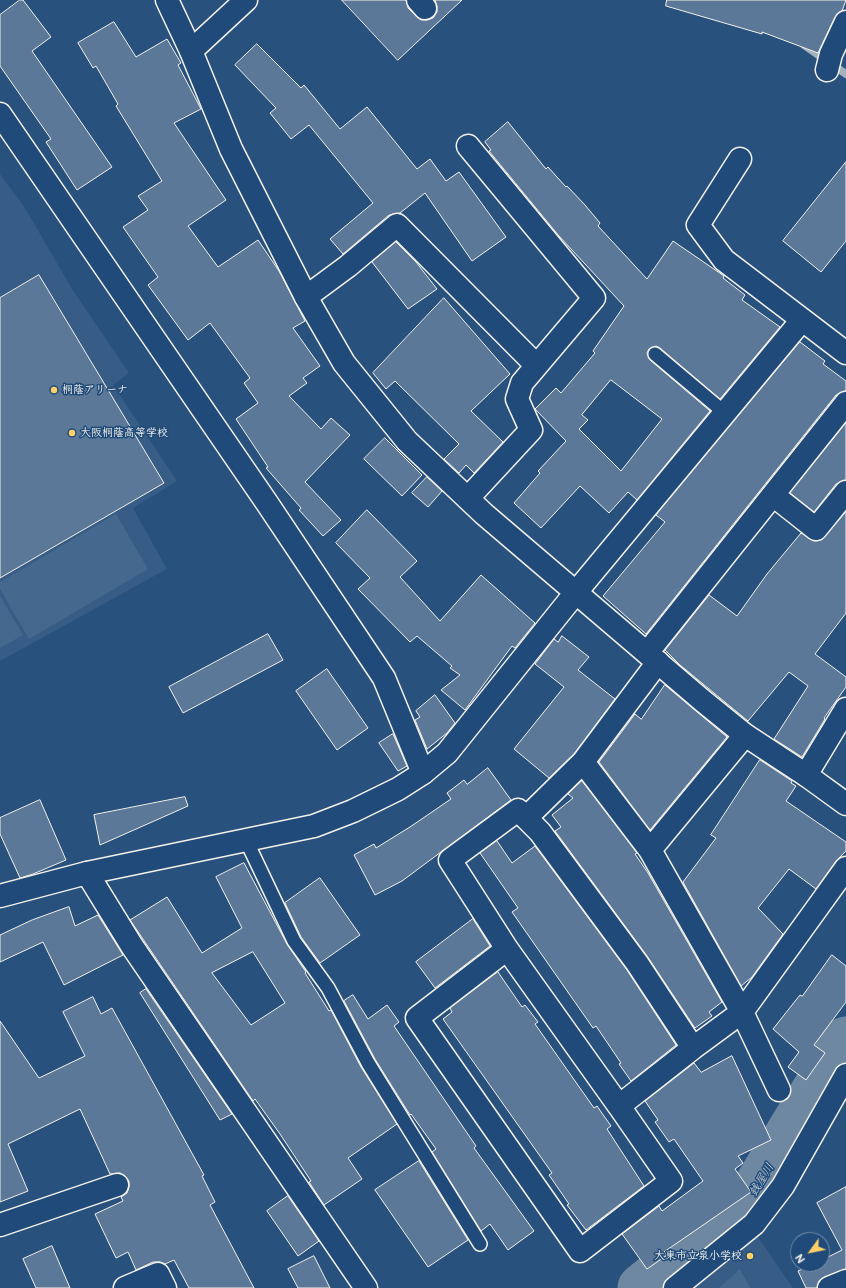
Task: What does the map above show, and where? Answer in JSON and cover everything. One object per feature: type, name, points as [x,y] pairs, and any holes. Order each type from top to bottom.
[{"type":"street","points":[[168,0],[231,148],[306,296],[344,363],[408,441],[468,498],[653,658],[745,735],[806,775],[846,804]]},
{"type":"street","points":[[191,51],[246,0]]},
{"type":"street","points":[[829,62],[846,22]]},
{"type":"street","points":[[0,114],[267,503],[384,678],[423,773]]},
{"type":"street","points":[[468,146],[594,298],[522,383],[517,399],[531,430],[468,498]]},
{"type":"street","points":[[740,159],[698,225],[724,260],[846,353]]},
{"type":"street","points":[[306,296],[348,266],[397,225],[536,365]]},
{"type":"street","points":[[0,896],[87,873],[321,824],[353,811],[398,788],[423,773],[447,753],[577,591],[802,320]]},
{"type":"street","points":[[526,818],[583,762],[653,658],[773,495],[846,403]]},
{"type":"street","points":[[773,495],[816,529],[846,492]]},
{"type":"street","points":[[806,775],[846,709]]},
{"type":"street","points":[[650,850],[745,735]]},
{"type":"street","points":[[583,762],[650,850],[742,1012],[779,1090]]},
{"type":"street","points":[[507,949],[417,1018],[580,1251],[671,1181],[507,949],[450,860],[518,810],[540,832],[638,963],[692,1048]]},
{"type":"street","points":[[619,1106],[692,1048],[742,1012],[846,868]]},
{"type":"street","points":[[87,873],[132,946],[366,1288]]},
{"type":"street","points":[[675,1288],[754,1224],[784,1186],[845,1078]]},
{"type":"street","points":[[0,1225],[116,1185]]},
{"type":"street","points":[[125,1288],[158,1274],[165,1288]]},
{"type":"street","points":[[829,1288],[846,1282]]},
{"type":"lane","points":[[655,354],[725,413]]},
{"type":"lane","points":[[246,840],[294,941],[328,988],[368,1063],[480,1244]]},
{"type":"shaded area","name":"大阪桐蔭高等学校","points":[[0,174],[25,208],[72,289],[129,373],[113,385],[177,481],[133,508],[167,569],[0,661]]},
{"type":"shaded area","points":[[116,514],[148,569],[29,639],[0,589],[0,582]]},
{"type":"shaded area","points":[[0,596],[23,635],[0,648]]},
{"type":"shaded area","name":"大東市立泉小学校","points":[[756,1234],[793,1288],[691,1288]]},
{"type":"shaded area","points":[[740,1269],[750,1288],[719,1288]]},
{"type":"building","points":[[20,0],[23,0],[51,37],[32,51],[112,167],[77,190],[46,142],[51,139],[0,66],[0,15]]},
{"type":"building","points":[[342,0],[406,0],[408,8],[416,16],[421,20],[427,20],[433,18],[437,12],[435,0],[462,0],[398,60]]},
{"type":"building","points":[[667,0],[846,0],[842,11],[835,17],[818,53],[762,32],[762,34],[666,6]]},
{"type":"building","points":[[114,22],[136,57],[167,39],[181,63],[178,65],[201,109],[174,123],[226,200],[188,226],[218,267],[258,240],[279,271],[305,321],[293,328],[320,366],[303,378],[307,383],[289,396],[321,429],[331,418],[350,435],[305,482],[341,520],[323,536],[299,510],[301,508],[266,468],[268,467],[236,419],[258,403],[244,383],[250,378],[210,323],[188,340],[148,285],[158,277],[123,227],[148,210],[138,196],[162,181],[116,106],[118,104],[96,66],[93,68],[78,43]]},
{"type":"building","points":[[257,44],[301,88],[304,85],[340,129],[367,107],[417,169],[430,159],[446,181],[459,172],[506,237],[472,261],[425,193],[400,213],[389,215],[343,254],[330,239],[373,203],[309,125],[291,139],[270,113],[276,108],[235,65]]},
{"type":"building","points":[[508,122],[546,169],[548,167],[585,205],[600,223],[598,226],[647,279],[673,241],[724,276],[723,278],[745,295],[742,300],[780,327],[720,399],[660,348],[656,346],[649,349],[647,353],[650,360],[710,411],[637,500],[628,492],[609,513],[580,486],[541,528],[514,503],[540,473],[538,471],[566,441],[535,409],[556,388],[561,393],[595,353],[593,351],[624,306],[559,236],[489,151],[491,150],[485,142]],"holes":[[[611,380],[662,419],[621,471],[579,429],[588,420],[582,415]]]},
{"type":"building","points":[[846,162],[846,241],[821,272],[783,241]]},
{"type":"building","points":[[396,242],[416,262],[437,289],[408,309],[372,262]]},
{"type":"building","name":"桐蔭アリーナ","points":[[39,275],[164,483],[0,578],[0,298]]},
{"type":"building","points":[[444,298],[510,374],[471,411],[503,442],[474,473],[466,465],[459,473],[444,459],[459,444],[395,381],[386,389],[373,373]]},
{"type":"building","points":[[800,342],[825,361],[823,364],[846,381],[846,391],[836,395],[646,634],[603,596],[665,522],[656,515]]},
{"type":"building","points":[[846,423],[846,480],[836,484],[814,512],[790,493]]},
{"type":"building","points":[[385,438],[422,475],[402,496],[364,459]]},
{"type":"building","points":[[427,477],[442,491],[428,507],[412,493]]},
{"type":"building","points":[[367,510],[417,561],[400,577],[440,621],[481,575],[535,623],[515,648],[512,646],[465,710],[441,690],[460,675],[450,668],[452,666],[417,636],[410,642],[358,589],[370,578],[336,543]]},
{"type":"building","points":[[846,512],[846,613],[815,654],[846,677],[846,687],[824,718],[825,719],[802,757],[774,739],[808,686],[789,672],[748,721],[680,665],[665,650],[709,595],[737,616],[767,574],[801,533],[814,541],[821,540]]},
{"type":"building","points":[[268,634],[283,660],[183,713],[169,687]]},
{"type":"building","points":[[562,636],[589,657],[578,670],[615,699],[574,754],[549,778],[514,749],[564,687],[535,664],[554,639],[558,642]]},
{"type":"building","points":[[327,669],[368,728],[337,750],[296,691]]},
{"type":"building","points":[[665,685],[727,737],[650,830],[599,762],[635,714],[641,719]]},
{"type":"building","points":[[435,695],[455,723],[447,733],[427,749],[415,720],[420,717],[416,711]]},
{"type":"building","points":[[393,734],[407,766],[398,771],[379,743]]},
{"type":"building","points":[[760,760],[792,781],[791,783],[796,786],[786,801],[846,842],[846,851],[836,861],[816,889],[789,869],[758,908],[783,934],[752,977],[741,986],[683,882],[716,838],[711,835]]},
{"type":"building","points":[[488,768],[511,800],[402,881],[375,895],[354,855],[374,844],[376,848],[410,827],[451,799],[447,793],[464,780],[467,784]]},
{"type":"building","points":[[582,781],[637,853],[635,854],[648,873],[722,1002],[709,1012],[712,1016],[695,1028],[647,956],[555,831],[561,827],[552,815],[573,798],[568,794]]},
{"type":"building","points":[[185,797],[188,806],[100,845],[94,815]]},
{"type":"building","points":[[40,800],[66,860],[20,878],[0,834],[0,818]]},
{"type":"building","points":[[497,841],[512,863],[535,846],[627,970],[676,1045],[631,1081],[619,1064],[621,1063],[596,1026],[593,1028],[512,912],[518,908],[480,853]]},
{"type":"building","points":[[244,863],[287,944],[306,972],[305,973],[329,1011],[331,1010],[361,1067],[397,1124],[348,1158],[362,1179],[324,1205],[309,1182],[311,1181],[280,1134],[255,1099],[253,1101],[130,920],[167,897],[202,953],[242,928],[216,877]],"holes":[[[253,952],[285,1003],[251,1025],[212,973]]]},
{"type":"building","points":[[320,878],[360,935],[320,963],[301,937],[285,903]]},
{"type":"building","points":[[69,907],[75,926],[98,915],[123,955],[64,985],[43,942],[0,962],[0,935],[32,920]]},
{"type":"building","points":[[473,919],[490,946],[435,988],[416,962]]},
{"type":"building","points":[[832,955],[846,966],[846,1002],[814,1045],[825,1053],[806,1080],[788,1067],[799,1052],[773,1029],[800,995],[802,996]]},
{"type":"building","points":[[498,972],[522,1007],[525,1005],[538,1022],[535,1024],[594,1108],[597,1106],[611,1126],[607,1129],[644,1186],[586,1230],[567,1205],[569,1204],[549,1175],[552,1173],[443,1019],[452,1012],[450,1008]]},
{"type":"building","points":[[146,989],[232,1114],[220,1120],[140,993]]},
{"type":"building","points":[[353,995],[368,1019],[387,1005],[399,1022],[394,1026],[476,1146],[474,1148],[534,1231],[508,1250],[490,1224],[481,1231],[432,1152],[436,1149],[411,1114],[410,1115],[375,1059],[344,1001]]},
{"type":"building","points":[[93,997],[101,1014],[112,1008],[204,1175],[202,1176],[215,1202],[210,1205],[254,1288],[189,1288],[174,1260],[165,1264],[153,1262],[136,1270],[128,1252],[116,1258],[95,1214],[123,1201],[121,1197],[127,1193],[129,1181],[120,1173],[110,1174],[80,1109],[8,1144],[28,1191],[0,1202],[0,1021],[39,1078],[85,1056],[63,1012]]},
{"type":"building","points":[[732,1056],[771,1140],[738,1156],[743,1163],[735,1169],[751,1192],[664,1252],[667,1255],[647,1269],[622,1234],[659,1206],[662,1211],[703,1181],[674,1139],[669,1142],[655,1122],[658,1120],[645,1101],[694,1063],[701,1072]]},
{"type":"building","points":[[419,1161],[468,1240],[428,1267],[375,1190]]},
{"type":"building","points":[[846,1187],[846,1269],[824,1277],[819,1281],[817,1288],[806,1288],[798,1272],[830,1272],[830,1256],[842,1250],[817,1203]]},
{"type":"building","points":[[288,1196],[319,1241],[298,1256],[267,1211]]},
{"type":"building","points":[[52,1246],[70,1288],[36,1288],[23,1259]]},
{"type":"building","points":[[314,1256],[330,1288],[298,1288],[288,1269]]},
{"type":"waterway","points":[[804,45],[846,74]]},
{"type":"waterway","name":"銭屋川","points":[[642,1288],[749,1201],[846,1041]]},
{"type":"place","name":"桐蔭アリーナ","points":[[54,390]]},
{"type":"place","name":"大阪桐蔭高等学校","points":[[72,433]]},
{"type":"place","name":"大東市立泉小学校","points":[[750,1256]]}]
